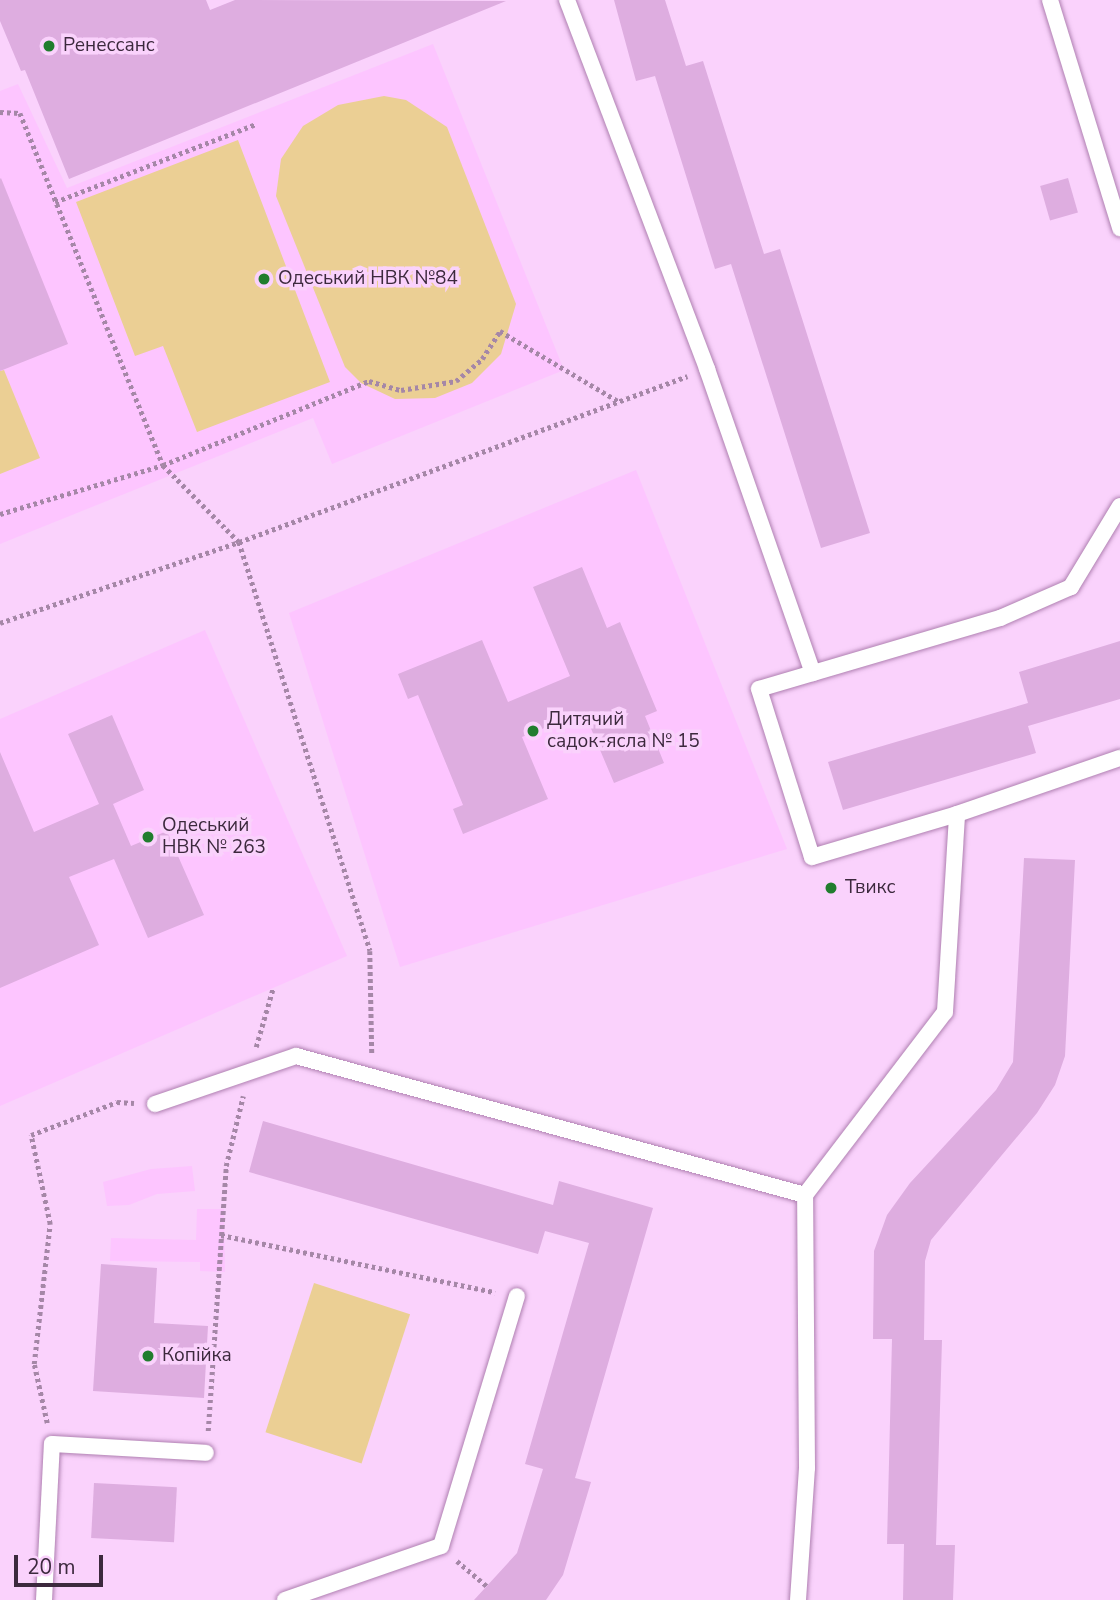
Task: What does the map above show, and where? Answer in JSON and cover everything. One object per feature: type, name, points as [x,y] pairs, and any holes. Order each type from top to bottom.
[{"type":"lane","points":[[567,0],[707,369],[813,673]]},
{"type":"lane","points":[[1050,0],[1120,228]]},
{"type":"lane","points":[[1120,506],[1071,587],[1000,618],[759,689],[812,857],[957,814],[1120,758]]},
{"type":"lane","points":[[798,1600],[807,1468],[806,1195],[945,1012],[957,814]]},
{"type":"lane","points":[[155,1104],[296,1056],[806,1195]]},
{"type":"lane","points":[[285,1600],[441,1546],[517,1296]]},
{"type":"lane","points":[[54,1600],[42,1600],[52,1444],[206,1453]]},
{"type":"path","points":[[0,112],[20,113],[163,465],[239,542],[370,951],[373,1076]]},
{"type":"path","points":[[55,202],[256,124]]},
{"type":"path","points":[[0,514],[163,465],[369,381],[401,390],[456,381],[482,359],[500,331],[618,401]]},
{"type":"path","points":[[0,624],[239,542],[707,369]]},
{"type":"path","points":[[206,1453],[226,1166],[273,988]]},
{"type":"path","points":[[52,1444],[34,1364],[50,1224],[31,1135],[117,1102],[155,1104]]},
{"type":"path","points":[[221,1235],[517,1296]]},
{"type":"path","points":[[441,1546],[488,1587]]},
{"type":"shaded area","name":"Одеський НВК №84","points":[[433,44],[564,370],[332,464],[313,418],[0,544],[0,91],[18,84],[67,188]]},
{"type":"shaded area","points":[[384,96],[406,100],[447,127],[516,304],[501,354],[472,383],[435,398],[395,399],[361,383],[345,367],[276,196],[281,159],[303,126],[338,105]]},
{"type":"shaded area","points":[[238,140],[330,382],[197,432],[163,346],[135,356],[76,202]]},
{"type":"shaded area","points":[[4,370],[40,458],[0,474],[0,371]]},
{"type":"shaded area","name":"Дитячий садок-ясла № 15","points":[[636,470],[787,849],[400,967],[289,613]]},
{"type":"shaded area","name":"Одеський НВК № 263","points":[[205,630],[347,956],[0,1106],[0,719]]},
{"type":"shaded area","points":[[192,1166],[195,1191],[157,1194],[129,1205],[107,1206],[103,1182],[151,1169]]},
{"type":"shaded area","points":[[197,1209],[224,1209],[225,1272],[200,1271],[200,1262],[110,1261],[111,1238],[196,1240]]},
{"type":"shaded area","points":[[314,1283],[410,1314],[362,1464],[265,1432]]},
{"type":"building","points":[[0,0],[206,0],[210,10],[235,0],[506,1],[69,179],[25,70],[21,71],[0,21]]},
{"type":"building","points":[[614,0],[665,0],[686,66],[703,61],[764,254],[780,249],[870,533],[821,548],[731,264],[715,269],[655,76],[636,81]]},
{"type":"building","points":[[1068,178],[1078,213],[1050,221],[1040,186]]},
{"type":"building","points":[[0,179],[68,344],[0,371]]},
{"type":"building","points":[[582,567],[607,628],[620,622],[657,711],[645,716],[664,763],[614,783],[584,712],[522,737],[548,799],[463,834],[453,809],[463,805],[418,695],[408,699],[398,674],[482,640],[508,702],[570,676],[533,587]]},
{"type":"building","points":[[1120,641],[1120,699],[1028,726],[1036,753],[843,810],[828,762],[1028,703],[1019,672]]},
{"type":"building","points":[[112,715],[144,790],[113,804],[131,846],[167,831],[204,915],[148,938],[114,859],[69,877],[99,945],[0,988],[0,752],[34,832],[99,804],[68,734]]},
{"type":"building","points":[[1024,858],[1075,860],[1065,1056],[1055,1085],[1037,1113],[931,1240],[925,1261],[924,1340],[942,1340],[936,1545],[955,1545],[953,1600],[903,1600],[904,1544],[887,1544],[892,1339],[873,1339],[874,1251],[887,1215],[910,1183],[996,1090],[1013,1062]]},
{"type":"building","points":[[263,1121],[553,1205],[559,1181],[653,1208],[575,1478],[591,1482],[563,1575],[546,1600],[474,1600],[517,1553],[543,1469],[525,1464],[589,1243],[545,1231],[538,1254],[249,1172]]},
{"type":"building","points":[[101,1264],[157,1268],[154,1323],[208,1326],[204,1398],[93,1391]]},
{"type":"building","points":[[94,1483],[177,1487],[174,1542],[91,1538]]},
{"type":"place","name":"Ренессанс","points":[[49,46]]},
{"type":"place","name":"Одеський НВК №84","points":[[264,279]]},
{"type":"place","name":"Дитячий садок-ясла № 15","points":[[533,731]]},
{"type":"place","name":"Одеський НВК № 263","points":[[148,837]]},
{"type":"place","name":"Твикс","points":[[831,888]]},
{"type":"place","name":"Копійка","points":[[148,1356]]}]
